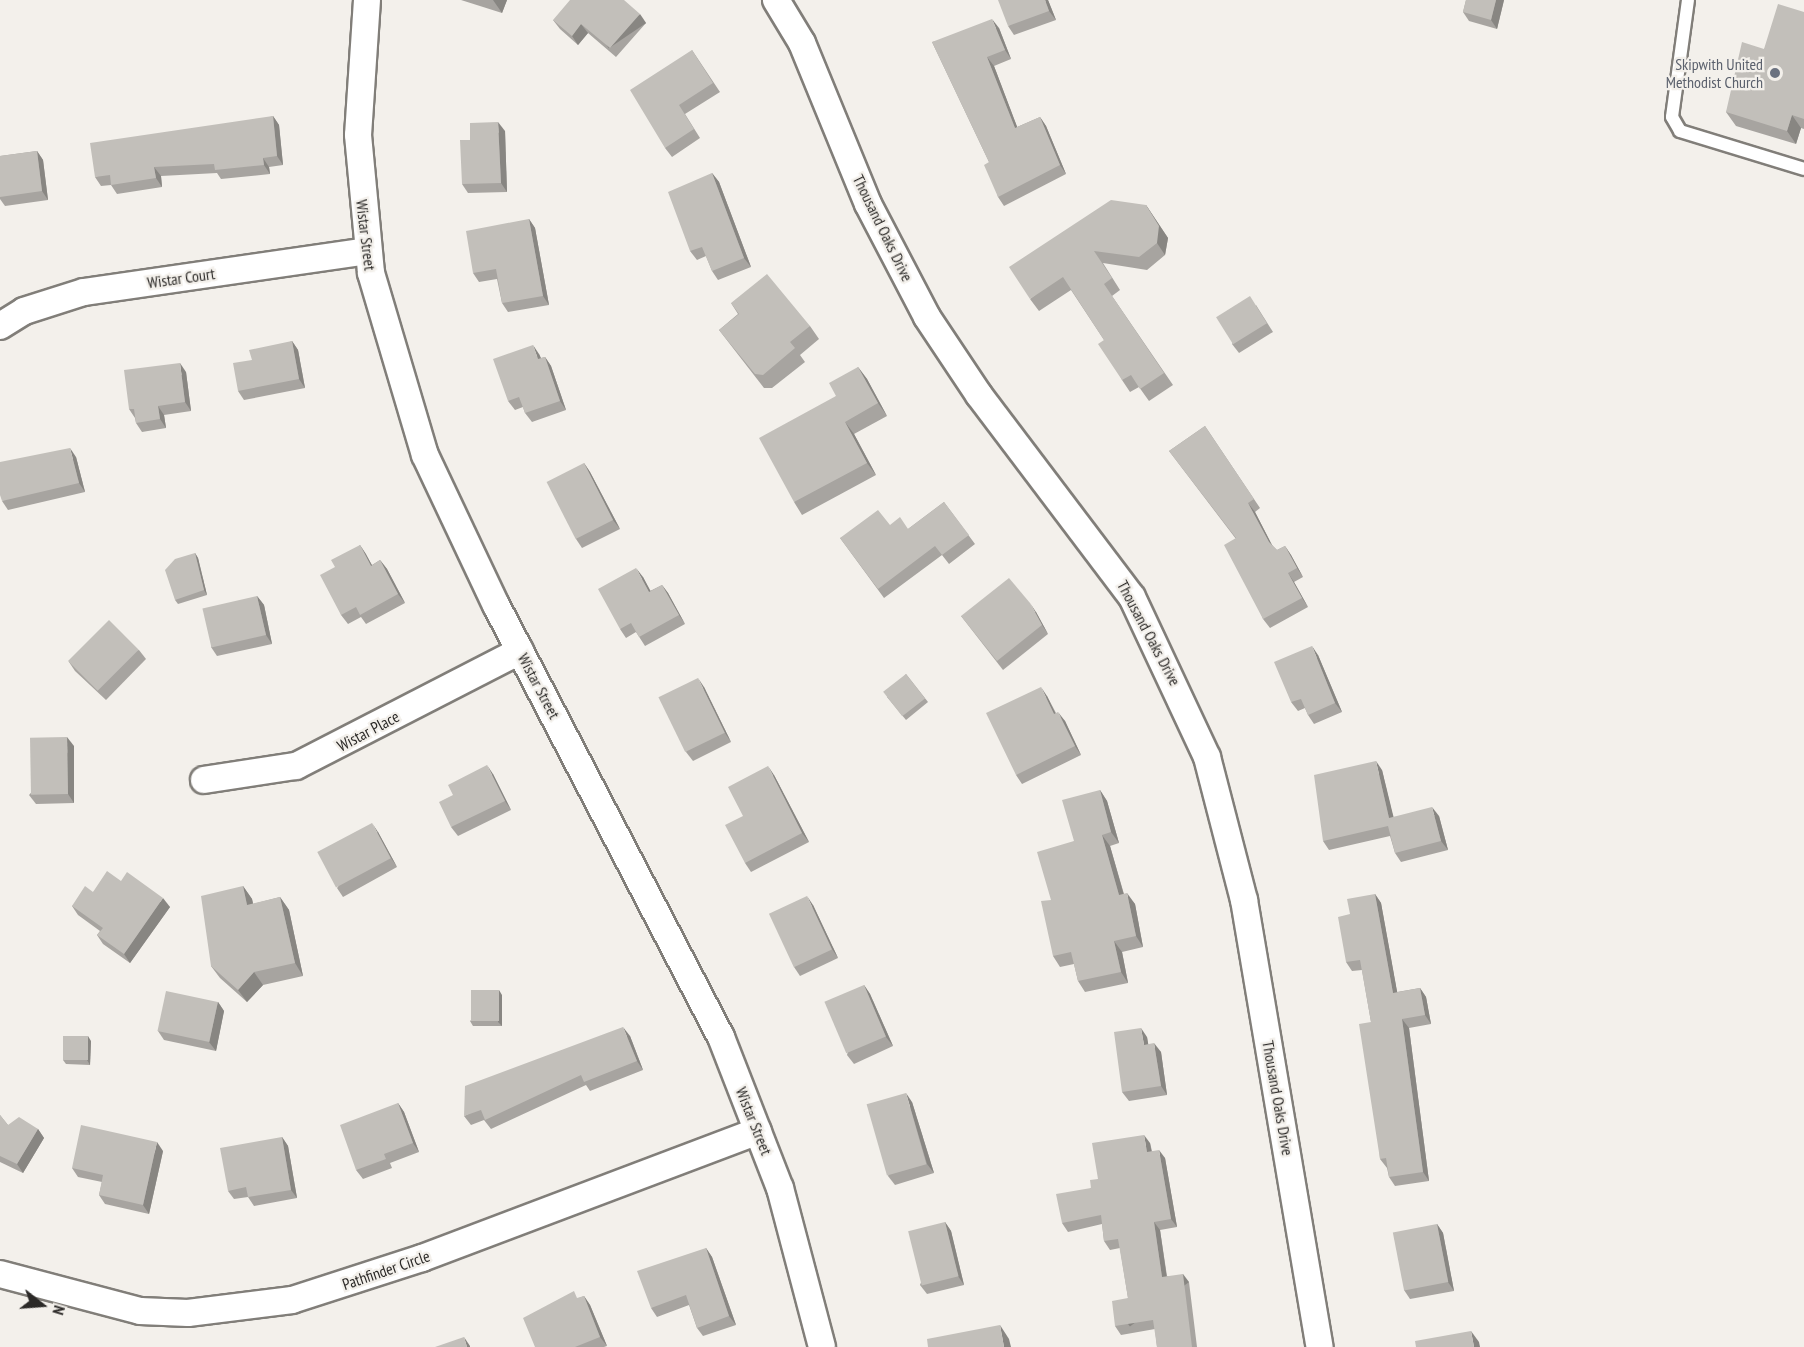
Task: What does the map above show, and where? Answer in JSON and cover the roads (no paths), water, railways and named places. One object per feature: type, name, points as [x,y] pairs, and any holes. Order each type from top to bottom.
[{"type":"street","name":"Wistar Street","points":[[367,0],[358,135],[368,251],[380,318],[425,455],[520,651],[690,974],[758,1131],[780,1188],[822,1347]]},
{"type":"street","name":"Thousand Oaks Drive","points":[[776,0],[802,43],[868,204],[927,317],[979,395],[1132,597],[1198,736],[1220,796],[1244,900],[1320,1347]]},
{"type":"street","name":"Wistar Court","points":[[0,326],[24,311],[84,292],[368,251]]},
{"type":"street","name":"Wistar Place","points":[[204,780],[296,766],[520,651]]},
{"type":"street","name":"Pathfinder Circle","points":[[0,1274],[140,1311],[188,1313],[292,1300],[422,1258],[758,1131]]},
{"type":"lane","points":[[1688,0],[1672,117],[1680,130],[1804,169]]},
{"type":"place","name":"Skipwith United Methodist Church","points":[[1775,73]]}]
